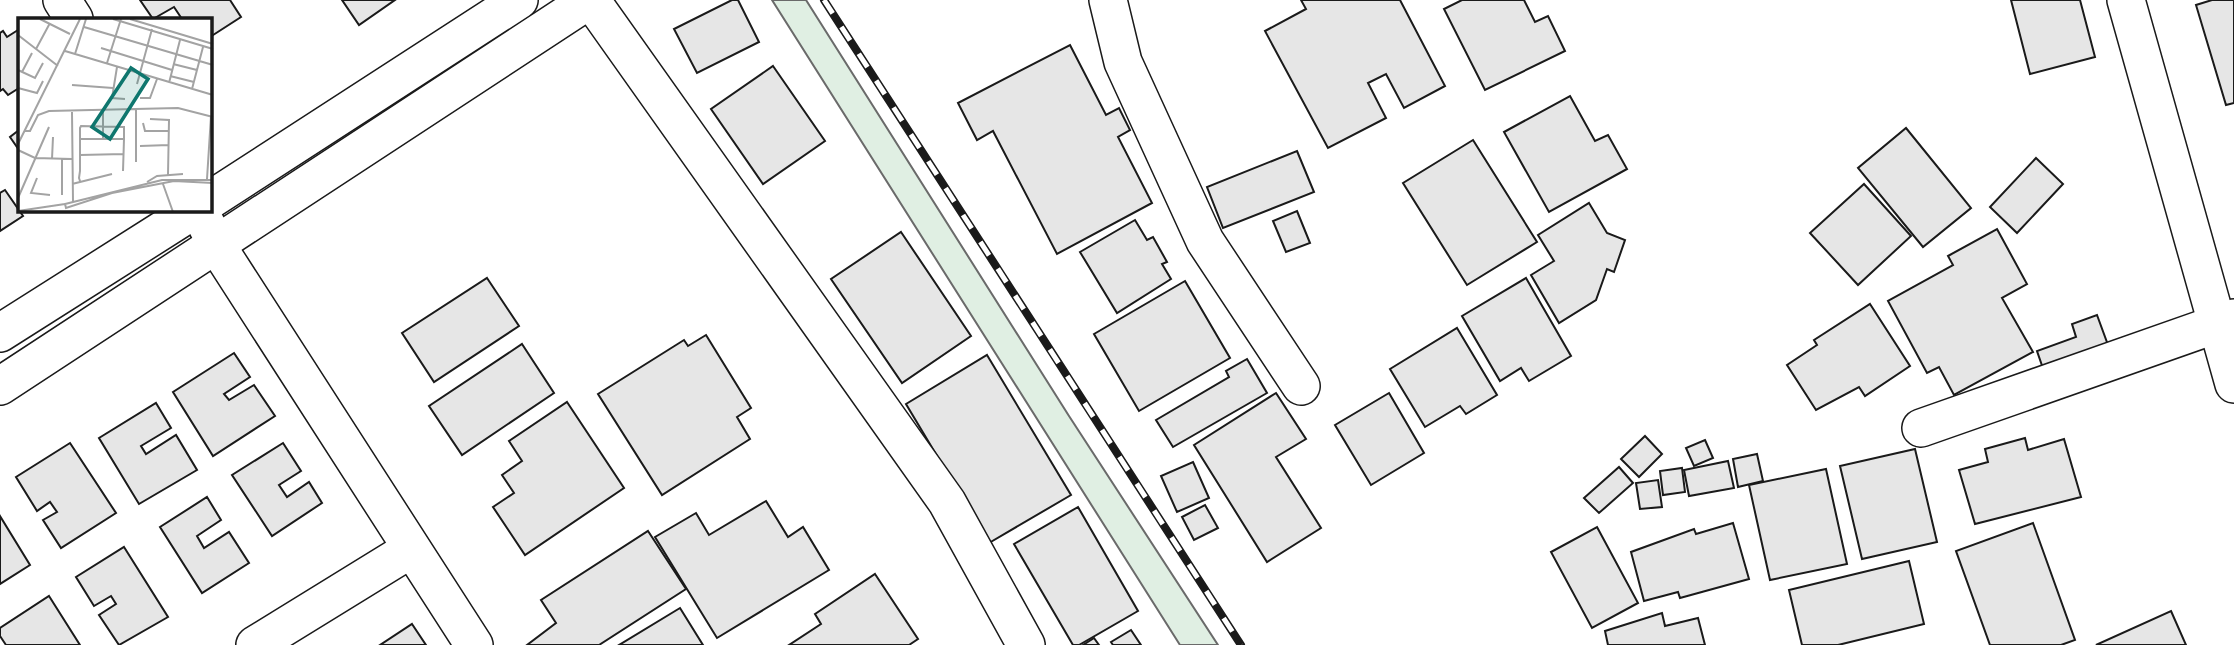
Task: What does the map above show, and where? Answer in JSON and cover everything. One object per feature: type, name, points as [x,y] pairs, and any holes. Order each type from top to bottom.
[{"type":"street","points":[[62,0],[74,18]]},
{"type":"street","points":[[212,199],[519,0]]},
{"type":"street","points":[[0,386],[590,0],[947,502],[1027,645]]},
{"type":"street","points":[[1108,0],[1123,62],[1205,241],[1301,386]]},
{"type":"street","points":[[2126,0],[2226,321],[2234,384]]},
{"type":"street","points":[[0,333],[194,212]]},
{"type":"street","points":[[198,212],[217,246],[474,645]]},
{"type":"street","points":[[1921,428],[2226,321]]},
{"type":"street","points":[[255,645],[411,549]]},
{"type":"green space","points":[[772,0],[806,0],[1069,416],[1218,645],[1180,645]]},
{"type":"building","points":[[140,0],[230,0],[241,17],[212,36],[212,18],[181,18],[174,7],[152,18]]},
{"type":"building","points":[[342,0],[395,0],[359,25]]},
{"type":"building","points":[[732,0],[738,0],[759,42],[697,73],[674,29]]},
{"type":"building","points":[[1301,0],[1400,0],[1445,86],[1404,108],[1386,74],[1368,83],[1386,118],[1328,148],[1265,31],[1306,9]]},
{"type":"building","points":[[1462,0],[1524,0],[1535,22],[1548,16],[1565,51],[1485,90],[1444,9]]},
{"type":"building","points":[[2011,0],[2080,0],[2095,57],[2030,74]]},
{"type":"building","points":[[2212,0],[2234,0],[2234,103],[2226,105],[2196,5]]},
{"type":"building","points":[[18,30],[18,89],[8,95],[3,89],[0,91],[0,33],[3,31],[7,37]]},
{"type":"building","points":[[1070,45],[1106,115],[1119,108],[1130,130],[1118,137],[1152,203],[1057,254],[993,131],[977,140],[958,103]]},
{"type":"building","points":[[773,66],[825,141],[763,184],[711,109]]},
{"type":"building","points":[[1570,96],[1595,141],[1608,135],[1627,169],[1549,212],[1504,132]]},
{"type":"building","points":[[1906,128],[1971,208],[1923,247],[1858,168]]},
{"type":"building","points":[[18,131],[18,149],[10,137]]},
{"type":"building","points":[[1473,140],[1537,242],[1467,285],[1403,183]]},
{"type":"building","points":[[1297,151],[1314,192],[1223,228],[1207,187]]},
{"type":"building","points":[[2036,158],[2063,184],[2017,233],[1990,207]]},
{"type":"building","points":[[1864,184],[1911,236],[1858,285],[1810,233]]},
{"type":"building","points":[[5,190],[23,216],[0,231],[0,193]]},
{"type":"building","points":[[1589,203],[1607,233],[1625,240],[1614,272],[1607,269],[1596,300],[1559,323],[1531,275],[1554,261],[1538,235]]},
{"type":"building","points":[[1297,211],[1310,243],[1286,252],[1273,221]]},
{"type":"building","points":[[1135,220],[1147,240],[1153,237],[1167,262],[1162,264],[1171,279],[1117,313],[1080,252]]},
{"type":"building","points":[[1997,229],[2027,284],[2002,298],[2033,352],[1954,395],[1939,367],[1927,373],[1888,301],[1953,265],[1948,256]]},
{"type":"building","points":[[901,232],[971,336],[902,383],[831,279]]},
{"type":"building","points":[[487,278],[519,326],[434,382],[402,333]]},
{"type":"building","points":[[1526,278],[1571,356],[1529,381],[1521,368],[1500,381],[1462,316]]},
{"type":"building","points":[[1185,281],[1230,358],[1139,411],[1094,334]]},
{"type":"building","points":[[1870,304],[1910,366],[1865,396],[1859,387],[1816,410],[1787,365],[1817,345],[1814,340]]},
{"type":"building","points":[[2097,315],[2112,356],[2047,380],[2037,351],[2076,337],[2072,324]]},
{"type":"building","points":[[1457,328],[1497,395],[1466,414],[1460,406],[1425,427],[1390,369]]},
{"type":"building","points":[[706,335],[751,408],[737,417],[750,439],[662,495],[598,394],[684,340],[688,346]]},
{"type":"building","points":[[522,344],[554,393],[462,455],[429,406]]},
{"type":"building","points":[[234,353],[250,377],[224,394],[229,400],[254,385],[275,416],[213,456],[173,392]]},
{"type":"building","points":[[987,355],[1071,495],[989,543],[906,404]]},
{"type":"building","points":[[1247,359],[1267,393],[1173,447],[1156,420],[1229,377],[1226,371]]},
{"type":"building","points":[[1276,393],[1306,439],[1276,457],[1321,528],[1267,562],[1194,445]]},
{"type":"building","points":[[1389,393],[1424,453],[1371,485],[1335,425]]},
{"type":"building","points":[[567,402],[624,488],[525,555],[493,507],[514,493],[502,475],[522,461],[509,441]]},
{"type":"building","points":[[156,403],[171,428],[141,446],[146,454],[176,435],[197,470],[139,504],[99,438]]},
{"type":"building","points":[[1645,436],[1662,454],[1639,477],[1621,459]]},
{"type":"building","points":[[2025,438],[2028,450],[2064,439],[2081,497],[1975,524],[1959,470],[1988,462],[1985,449]]},
{"type":"building","points":[[1705,440],[1713,458],[1694,466],[1686,448]]},
{"type":"building","points":[[70,443],[116,513],[61,548],[43,520],[57,512],[50,502],[37,511],[16,477]]},
{"type":"building","points":[[283,443],[301,471],[279,485],[287,497],[309,482],[322,503],[272,536],[232,475]]},
{"type":"building","points":[[1915,449],[1937,542],[1862,559],[1840,466]]},
{"type":"building","points":[[1757,454],[1763,481],[1738,487],[1733,459]]},
{"type":"building","points":[[1728,461],[1734,488],[1689,496],[1684,470]]},
{"type":"building","points":[[1193,462],[1209,498],[1177,512],[1161,476]]},
{"type":"building","points":[[1619,467],[1633,483],[1599,513],[1584,498]]},
{"type":"building","points":[[1682,468],[1685,492],[1663,495],[1660,471]]},
{"type":"building","points":[[1826,469],[1847,564],[1770,580],[1749,485]]},
{"type":"building","points":[[1658,480],[1662,507],[1640,509],[1636,483]]},
{"type":"building","points":[[207,497],[221,520],[197,536],[204,548],[229,532],[249,563],[202,593],[160,527]]},
{"type":"building","points":[[766,501],[788,537],[803,527],[829,570],[717,638],[655,537],[696,513],[709,535]]},
{"type":"building","points":[[1205,505],[1218,528],[1194,540],[1182,517]]},
{"type":"building","points":[[1078,507],[1138,611],[1079,645],[1073,645],[1014,544]]},
{"type":"building","points":[[0,516],[30,565],[0,584]]},
{"type":"building","points":[[1733,523],[1749,579],[1680,598],[1678,592],[1644,601],[1631,552],[1694,529],[1696,534]]},
{"type":"building","points":[[2033,523],[2075,640],[2061,645],[1990,645],[1956,551]]},
{"type":"building","points":[[1597,527],[1638,603],[1592,628],[1551,552]]},
{"type":"building","points":[[648,531],[686,589],[599,645],[527,645],[556,623],[541,600]]},
{"type":"building","points":[[124,547],[168,617],[119,645],[99,615],[116,604],[111,596],[94,606],[76,577]]},
{"type":"building","points":[[1909,561],[1924,624],[1838,645],[1802,645],[1789,590]]},
{"type":"building","points":[[875,574],[918,639],[909,645],[789,645],[821,624],[815,614]]},
{"type":"building","points":[[49,596],[80,645],[6,645],[0,636],[0,628]]},
{"type":"building","points":[[680,608],[703,645],[619,645]]},
{"type":"building","points":[[2171,611],[2186,645],[2096,645]]},
{"type":"building","points":[[1662,613],[1665,626],[1698,618],[1705,645],[1608,645],[1605,631]]},
{"type":"building","points":[[412,624],[426,645],[380,645]]},
{"type":"building","points":[[1131,630],[1141,645],[1113,645],[1111,642]]},
{"type":"building","points":[[1094,638],[1099,645],[1083,645]]},
{"type":"railway","points":[[824,0],[1241,645]]}]
